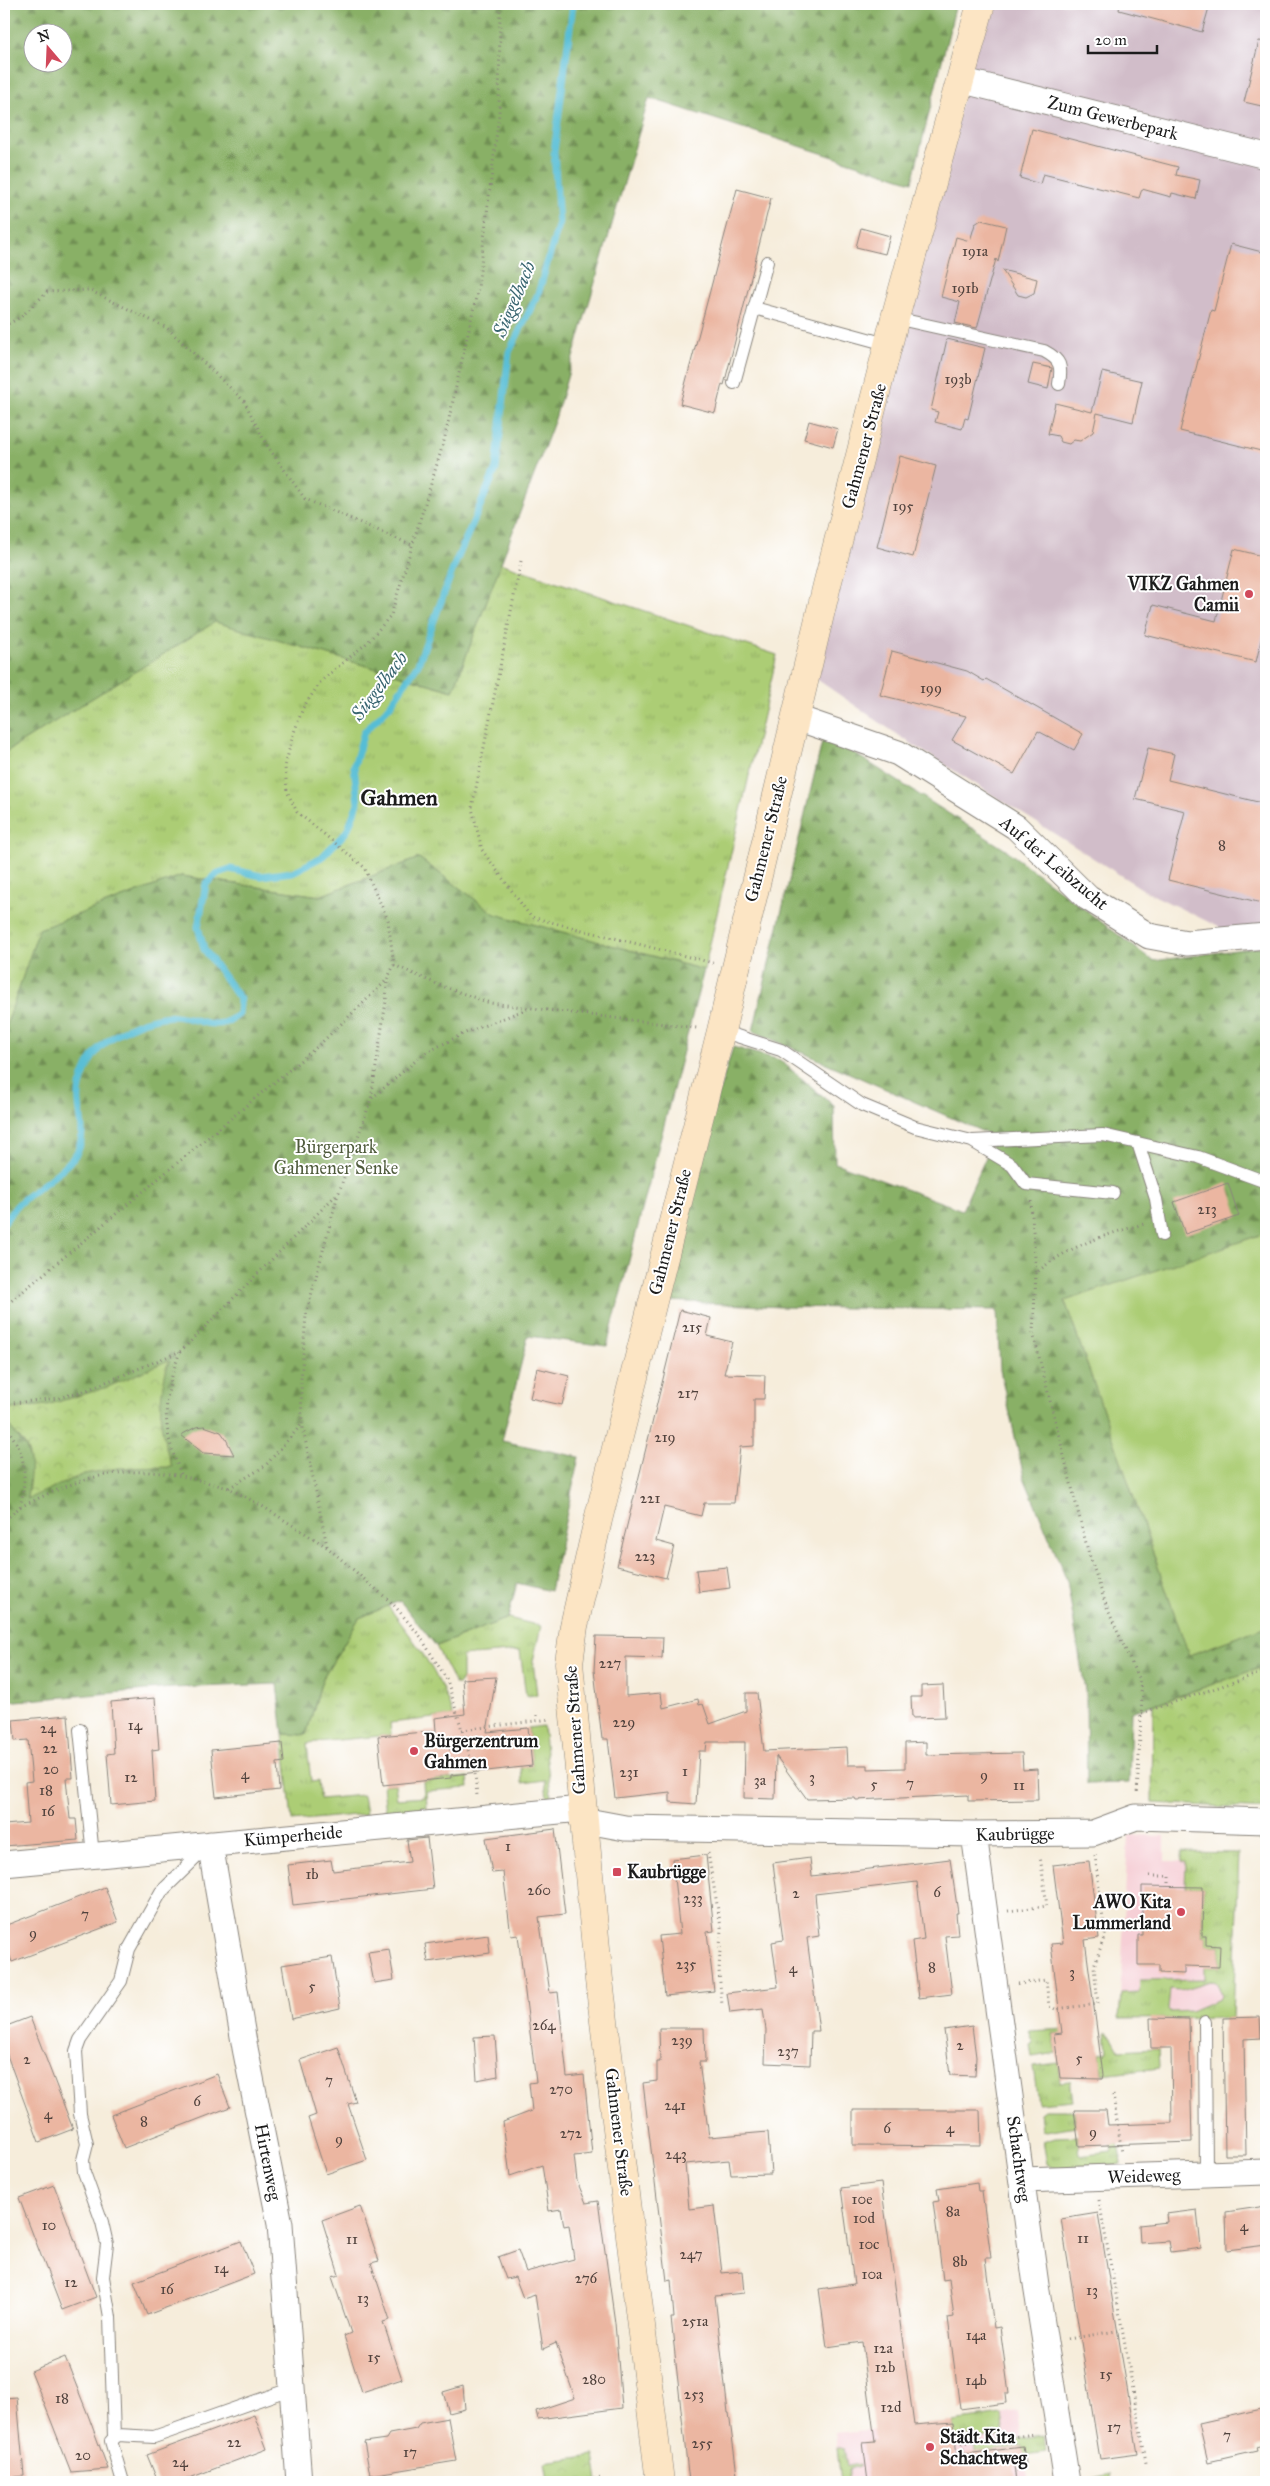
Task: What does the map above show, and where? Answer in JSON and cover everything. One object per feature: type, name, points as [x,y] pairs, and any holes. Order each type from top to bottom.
[{"type":"main road","name":"Gahmener Straße","points":[[660,2482],[599,1980],[569,1663],[574,1626],[598,1520],[721,1031],[797,718],[827,585],[890,346],[895,318],[981,4]]},
{"type":"street","name":"Zum Gewerbepark","points":[[960,80],[1266,156]]},
{"type":"street","name":"Auf der Leibzucht","points":[[797,718],[898,753],[1016,827],[1088,898],[1149,936],[1187,943],[1266,936]]},
{"type":"street","name":"Kümperheide","points":[[4,1864],[480,1818],[582,1814]]},
{"type":"street","name":"Kaubrügge","points":[[582,1814],[625,1828],[974,1834],[1093,1833],[1136,1817],[1266,1821]]},
{"type":"street","name":"Schachtweg","points":[[974,1834],[1045,2343],[1067,2482]]},
{"type":"street","name":"Hirtenweg","points":[[210,1844],[245,2048],[280,2224],[299,2482]]},
{"type":"street","name":"Weideweg","points":[[1022,2180],[1266,2172]]},
{"type":"lane","points":[[734,383],[767,262]]},
{"type":"lane","points":[[754,308],[890,346]]},
{"type":"lane","points":[[895,318],[1044,351],[1057,358],[1062,366],[1059,384]]},
{"type":"lane","points":[[721,1031],[781,1050],[862,1105],[915,1127],[972,1141],[1103,1136],[1198,1158],[1266,1182]]},
{"type":"lane","points":[[972,1141],[1012,1165],[1026,1184],[1030,1186],[1113,1193]]},
{"type":"lane","points":[[1138,1143],[1156,1199],[1162,1235]]},
{"type":"lane","points":[[80,1730],[93,1855]]},
{"type":"lane","points":[[123,2482],[111,2441],[114,2437],[110,2317],[103,2277],[107,2244],[102,2222],[84,2172],[87,2144],[80,2114],[76,2051],[80,2040],[121,1980],[129,1949],[142,1930],[161,1892],[210,1844]]},
{"type":"lane","points":[[1205,2022],[1206,2174]]},
{"type":"lane","points":[[114,2437],[154,2437],[293,2388]]},
{"type":"path","points":[[327,1547],[302,1424],[300,1380],[306,1316],[338,1192],[371,1099],[386,1002],[387,980],[394,964],[388,920],[364,867],[297,812],[287,791],[285,767],[302,708],[321,681],[368,642],[391,614],[444,440],[478,288],[499,114],[500,4]]},
{"type":"path","points":[[4,326],[21,316],[47,292],[89,290],[167,328],[244,401],[266,444],[305,499],[412,545]]},
{"type":"path","points":[[521,561],[472,808],[482,850],[531,917],[735,969]]},
{"type":"path","points":[[394,964],[439,985],[490,1003],[721,1031]]},
{"type":"path","points":[[4,1307],[318,1046],[387,980]]},
{"type":"path","points":[[371,1099],[425,1053],[465,1033],[528,1009]]},
{"type":"path","points":[[1030,1186],[1036,1273],[1033,1333],[1088,1551],[1108,1608],[1139,1680],[1142,1696],[1136,1817]]},
{"type":"path","points":[[4,1404],[58,1398],[88,1390],[180,1351],[338,1192]]},
{"type":"path","points":[[1036,1273],[1055,1257],[1080,1245],[1110,1233],[1160,1220]]},
{"type":"path","points":[[180,1351],[167,1391],[164,1411],[170,1447],[182,1476]]},
{"type":"path","points":[[229,1488],[265,1466],[302,1424]]},
{"type":"path","points":[[4,1426],[22,1452],[26,1470],[20,1507]]},
{"type":"path","points":[[4,1521],[20,1507],[81,1479],[100,1475],[143,1472],[182,1476],[229,1488],[327,1547],[393,1604],[420,1636],[447,1680],[475,1773],[480,1818]]},
{"type":"path","points":[[1142,1713],[1266,1671]]},
{"type":"path","points":[[462,1730],[536,1721],[537,1715]]},
{"type":"path","points":[[449,1749],[480,1746]]},
{"type":"path","points":[[706,1829],[721,1927],[719,1971],[722,2005]]},
{"type":"path","points":[[995,1987],[1046,1980],[1049,2006],[1055,2009],[1098,2004],[1094,1966],[1105,1935],[1093,1833]]},
{"type":"path","points":[[985,1914],[1046,1906],[1038,1834]]},
{"type":"path","points":[[1150,1876],[1169,1876],[1169,1887]]},
{"type":"path","points":[[1113,2095],[1126,2176]]},
{"type":"path","points":[[1095,2178],[1146,2462]]},
{"type":"path","points":[[1045,2343],[1122,2330]]},
{"type":"path","points":[[964,2454],[962,2444],[1059,2430]]},
{"type":"path","points":[[586,2482],[586,2480],[603,2478]]},
{"type":"shaded area","points":[[987,4],[1266,4],[1266,927],[1227,931],[1147,892],[904,739],[812,676]]},
{"type":"shaded area","name":"AWO Kita Lummerland","points":[[1128,1835],[1165,1836],[1165,1861],[1182,1861],[1182,1852],[1239,1853],[1233,2018],[1119,2019]]},
{"type":"shaded area","name":"Städt.Kita Schachtweg","points":[[1018,2412],[1028,2482],[841,2482],[835,2433],[953,2422]]},
{"type":"green space","points":[[4,4],[956,4],[912,182],[649,98],[555,419],[453,691],[215,622],[4,753]]},
{"type":"green space","points":[[500,563],[777,655],[704,970],[494,914],[419,858],[320,896],[181,876],[40,929],[4,1032],[4,753],[215,621],[453,691]]},
{"type":"green space","points":[[824,734],[1006,850],[1153,961],[1266,946],[1266,1233],[1065,1301],[1189,1655],[1266,1626],[1266,1666],[1131,1712],[1129,1783],[1087,1784],[1086,1696],[1067,1581],[1024,1477],[1000,1370],[997,1310],[781,1307],[670,1301],[709,1126],[733,1047],[780,1060],[834,1106],[835,1163],[962,1210],[995,1137],[753,1031]]},
{"type":"green space","name":"Bürgerpark Gahmener Senke","points":[[419,858],[495,914],[704,970],[607,1346],[528,1336],[502,1441],[579,1457],[550,1591],[517,1583],[508,1618],[436,1646],[400,1601],[359,1618],[322,1680],[306,1735],[283,1734],[277,1684],[172,1688],[4,1702],[4,1419],[26,1447],[32,1467],[27,1498],[84,1474],[118,1468],[172,1467],[165,1447],[160,1418],[161,1387],[169,1361],[108,1387],[47,1405],[4,1410],[4,1032],[39,929],[181,876],[320,896]]},
{"type":"green space","points":[[1266,1233],[1266,1626],[1189,1655],[1065,1301]]},
{"type":"green space","points":[[169,1360],[162,1388],[161,1414],[164,1439],[172,1467],[118,1468],[84,1474],[27,1499],[30,1460],[23,1442],[6,1421],[4,1410],[47,1405],[108,1387]]},
{"type":"green space","points":[[388,1606],[434,1672],[453,1716],[390,1723],[391,1735],[307,1743],[311,1782],[318,1781],[320,1799],[363,1795],[366,1814],[292,1821],[283,1734],[306,1735],[322,1680],[359,1618]]},
{"type":"green space","points":[[508,1618],[541,1626],[533,1661],[537,1695],[526,1696],[520,1651],[462,1656],[462,1679],[459,1684],[455,1684],[436,1646]]},
{"type":"green space","points":[[1266,1666],[1266,1809],[1152,1803],[1153,1705]]},
{"type":"green space","points":[[543,1726],[551,1796],[547,1797],[545,1780],[522,1783],[521,1767],[532,1765],[528,1728]]},
{"type":"green space","points":[[468,1777],[469,1788],[426,1791],[427,1808],[386,1813],[383,1785],[395,1784],[397,1799],[424,1797],[423,1781]]},
{"type":"green space","points":[[1182,1852],[1239,1853],[1233,2018],[1119,2019],[1121,1993],[1139,1992],[1140,1980],[1205,1979],[1205,1967],[1219,1967],[1220,1946],[1206,1945],[1206,1936],[1202,1936],[1203,1887],[1185,1887],[1186,1862],[1182,1862]],"holes":[[[1214,1980],[1218,1983],[1221,1996],[1219,1999],[1191,2011],[1170,2012],[1168,2009],[1170,1989],[1180,1990]]]},
{"type":"green space","points":[[1085,2028],[1087,2030],[1053,2034],[1057,2053],[1032,2057],[1030,2045],[1033,2043],[1028,2031]]},
{"type":"green space","points":[[1106,2032],[1112,2037],[1119,2050],[1158,2048],[1159,2068],[1103,2075],[1100,2053],[1108,2051]]},
{"type":"green space","points":[[1058,2063],[1060,2082],[1070,2081],[1073,2100],[1038,2103],[1033,2066]]},
{"type":"green space","points":[[1044,2110],[1074,2112],[1076,2126],[1042,2130],[1040,2113]]},
{"type":"green space","points":[[1109,2128],[1116,2128],[1121,2164],[1056,2169],[1047,2164],[1043,2141],[1055,2137],[1077,2136],[1079,2155],[1112,2151]]},
{"type":"green space","points":[[1002,2415],[1005,2435],[974,2439],[972,2435],[954,2436],[953,2422]]},
{"type":"green space","points":[[1044,2435],[1046,2452],[1024,2455],[1023,2446],[975,2453],[974,2445]]},
{"type":"green space","points":[[837,2447],[844,2449],[847,2467],[859,2465],[859,2467],[848,2470],[848,2479],[854,2479],[853,2482],[841,2482]]},
{"type":"green space","points":[[594,2455],[598,2482],[548,2482],[545,2462]]},
{"type":"green space","points":[[1110,2474],[1111,2482],[1081,2482],[1081,2481]]},
{"type":"building","points":[[1120,4],[1210,4],[1202,32],[1119,10]]},
{"type":"building","points":[[1259,41],[1266,42],[1266,107],[1244,102]]},
{"type":"building","points":[[1032,129],[1178,167],[1176,175],[1200,180],[1196,199],[1172,193],[1171,197],[1142,189],[1139,198],[1043,174],[1040,184],[1020,178]]},
{"type":"building","points":[[737,189],[771,198],[724,385],[722,384],[715,413],[680,404]]},
{"type":"building","points":[[981,220],[1006,226],[998,262],[996,259],[977,328],[955,323],[960,302],[941,297],[956,237],[970,241],[975,224]]},
{"type":"building","points":[[861,228],[890,236],[885,254],[856,247]]},
{"type":"building","points":[[1231,244],[1266,253],[1266,430],[1261,451],[1180,431],[1211,310],[1214,311]]},
{"type":"building","points":[[1002,270],[1037,279],[1034,293],[1026,297],[1018,295]]},
{"type":"building","points":[[947,339],[985,348],[968,419],[965,418],[962,429],[935,422],[938,412],[931,410]]},
{"type":"building","points":[[1033,364],[1052,368],[1048,389],[1028,384]]},
{"type":"building","points":[[1102,372],[1142,381],[1133,422],[1097,413],[1093,432],[1080,441],[1074,440],[1069,444],[1061,442],[1058,436],[1048,434],[1055,403],[1092,412]]},
{"type":"building","points":[[809,421],[838,429],[833,447],[804,439]]},
{"type":"building","points":[[900,456],[936,466],[913,557],[877,547]]},
{"type":"building","points":[[1234,549],[1266,557],[1266,620],[1256,662],[1145,635],[1153,605],[1216,621]]},
{"type":"building","points":[[892,651],[967,671],[984,681],[986,679],[1083,734],[1074,750],[1038,731],[1014,774],[952,740],[966,716],[880,695]]},
{"type":"building","points":[[1148,748],[1174,754],[1168,780],[1266,804],[1266,904],[1168,880],[1185,811],[1135,799]]},
{"type":"building","points":[[1228,1183],[1239,1216],[1185,1234],[1174,1202]]},
{"type":"building","points":[[680,1310],[711,1318],[707,1336],[732,1342],[724,1374],[765,1375],[764,1399],[754,1399],[754,1446],[740,1447],[734,1503],[704,1503],[701,1516],[664,1507],[656,1541],[674,1546],[666,1578],[617,1566]]},
{"type":"building","points":[[537,1368],[569,1376],[562,1405],[530,1398]]},
{"type":"building","points":[[204,1426],[221,1432],[234,1455],[203,1453],[181,1435],[196,1427]]},
{"type":"building","points":[[727,1567],[730,1588],[699,1592],[696,1570]]},
{"type":"building","points":[[596,1636],[663,1637],[662,1658],[626,1657],[626,1696],[661,1693],[663,1708],[698,1699],[699,1705],[703,1704],[710,1724],[746,1711],[746,1693],[757,1693],[764,1751],[847,1747],[848,1765],[868,1765],[868,1769],[905,1768],[905,1743],[926,1742],[926,1755],[1022,1753],[1023,1770],[1037,1769],[1038,1800],[968,1801],[968,1795],[856,1800],[855,1798],[807,1799],[776,1756],[775,1799],[744,1798],[745,1742],[707,1742],[706,1751],[699,1751],[696,1804],[670,1802],[670,1792],[615,1798],[608,1739],[602,1739],[594,1670]]},
{"type":"building","points":[[496,1677],[487,1732],[528,1728],[532,1766],[451,1775],[451,1778],[383,1785],[378,1736],[436,1731],[435,1718],[465,1714],[462,1679]]},
{"type":"building","points":[[943,1685],[945,1717],[912,1718],[911,1697],[921,1697],[921,1686]]},
{"type":"building","points":[[155,1698],[159,1749],[152,1750],[155,1801],[111,1805],[107,1754],[114,1753],[111,1702]]},
{"type":"building","points":[[68,1715],[73,1778],[66,1778],[70,1819],[76,1819],[78,1840],[4,1846],[4,1825],[28,1823],[25,1782],[32,1781],[28,1740],[15,1741],[13,1720]]},
{"type":"building","points":[[282,1743],[284,1762],[277,1763],[279,1790],[216,1797],[211,1750]]},
{"type":"building","points":[[555,1829],[565,1914],[539,1917],[550,1993],[558,1992],[567,2077],[584,2075],[592,2154],[574,2156],[577,2181],[586,2203],[598,2201],[615,2323],[622,2408],[538,2419],[536,2411],[575,2398],[556,2343],[543,2349],[535,2294],[523,2298],[515,2277],[506,2279],[498,2257],[518,2250],[526,2272],[574,2259],[569,2225],[564,2226],[561,2209],[549,2211],[542,2165],[510,2176],[503,2122],[532,2111],[529,2083],[536,2082],[518,1935],[511,1936],[503,1872],[492,1873],[486,1838]]},
{"type":"building","points":[[427,1838],[433,1889],[293,1905],[288,1865],[331,1860],[333,1871],[410,1862],[407,1840]]},
{"type":"building","points":[[706,1855],[714,1931],[707,1932],[714,1991],[665,1996],[659,1936],[680,1934],[672,1859]]},
{"type":"building","points":[[810,1858],[812,1876],[950,1859],[958,1913],[956,1913],[958,1935],[945,1936],[952,1994],[919,1998],[912,1941],[924,1939],[917,1882],[815,1894],[819,1936],[807,1938],[819,2031],[811,2031],[810,2065],[765,2063],[766,2030],[763,2009],[730,2013],[727,1993],[778,1987],[772,1942],[783,1940],[773,1863]]},
{"type":"building","points":[[1089,1861],[1099,1938],[1085,1940],[1103,2075],[1102,2079],[1060,2078],[1054,2034],[1062,2033],[1051,1944],[1063,1943],[1053,1865]]},
{"type":"building","points":[[1142,1886],[1203,1887],[1202,1936],[1206,1936],[1206,1945],[1220,1946],[1219,1967],[1184,1966],[1184,1974],[1159,1973],[1159,1965],[1138,1965],[1138,1935],[1142,1935]]},
{"type":"building","points":[[105,1887],[118,1922],[12,1962],[4,1941],[4,1926]]},
{"type":"building","points":[[488,1935],[490,1953],[428,1962],[425,1944]]},
{"type":"building","points":[[389,1949],[394,1980],[374,1983],[368,1952]]},
{"type":"building","points":[[332,1957],[340,2008],[291,2019],[282,1965]]},
{"type":"building","points":[[30,2017],[73,2129],[39,2142],[4,2047],[4,2027]]},
{"type":"building","points":[[1260,2017],[1261,2038],[1244,2039],[1246,2155],[1225,2155],[1223,2018]]},
{"type":"building","points":[[1150,2018],[1189,2019],[1192,2142],[1079,2146],[1074,2110],[1106,2110],[1108,2125],[1172,2123],[1171,2048],[1151,2048]]},
{"type":"building","points":[[972,2026],[976,2057],[975,2076],[950,2075],[944,2030]]},
{"type":"building","points":[[659,2028],[704,2028],[705,2062],[699,2062],[709,2137],[768,2132],[771,2174],[731,2175],[729,2160],[685,2164],[689,2209],[714,2206],[722,2273],[742,2271],[744,2293],[715,2296],[738,2482],[689,2482],[671,2318],[674,2318],[671,2280],[667,2281],[643,2083],[657,2081],[657,2062],[660,2062]]},
{"type":"building","points":[[495,2036],[498,2076],[477,2080],[474,2037]]},
{"type":"building","points":[[338,2047],[356,2102],[348,2104],[367,2160],[326,2174],[308,2118],[316,2115],[300,2060]]},
{"type":"building","points":[[217,2074],[230,2107],[124,2148],[111,2115]]},
{"type":"building","points":[[853,2110],[980,2110],[981,2146],[853,2145]]},
{"type":"building","points":[[881,2183],[914,2425],[953,2422],[957,2455],[1023,2447],[1026,2464],[1014,2466],[1016,2482],[868,2482],[863,2442],[875,2441],[862,2342],[827,2347],[819,2289],[854,2284],[841,2188]]},
{"type":"building","points":[[977,2183],[978,2191],[982,2191],[991,2258],[985,2258],[994,2328],[1000,2327],[1009,2394],[1005,2394],[1006,2403],[960,2409],[948,2318],[954,2317],[949,2279],[943,2280],[933,2202],[939,2201],[937,2189]]},
{"type":"building","points":[[54,2185],[96,2297],[62,2310],[19,2198]]},
{"type":"building","points":[[360,2206],[379,2261],[371,2263],[390,2320],[383,2322],[402,2379],[362,2392],[344,2336],[351,2333],[332,2277],[339,2275],[322,2220]]},
{"type":"building","points":[[1266,2206],[1266,2245],[1227,2250],[1226,2212]]},
{"type":"building","points":[[1197,2210],[1201,2248],[1171,2252],[1169,2241],[1140,2243],[1139,2225],[1167,2222],[1166,2214]]},
{"type":"building","points":[[1098,2213],[1138,2454],[1100,2459],[1061,2219]]},
{"type":"building","points":[[241,2241],[254,2274],[147,2315],[134,2282]]},
{"type":"building","points":[[65,2357],[108,2469],[71,2472],[31,2371]]},
{"type":"building","points":[[463,2386],[465,2409],[449,2413],[443,2392]]},
{"type":"building","points":[[17,2397],[24,2476],[5,2478],[4,2398]]},
{"type":"building","points":[[1266,2408],[1266,2444],[1256,2447],[1257,2451],[1208,2462],[1199,2423]]},
{"type":"building","points":[[254,2415],[267,2449],[179,2482],[158,2482],[147,2455]]},
{"type":"building","points":[[448,2418],[456,2461],[370,2475],[364,2442],[386,2439],[389,2434],[416,2429],[420,2423]]},
{"type":"waterway","name":"Süggelbach","points":[[4,1222],[21,1201],[63,1168],[79,1148],[82,1136],[79,1103],[80,1087],[82,1078],[99,1048],[128,1028],[153,1019],[171,1016],[213,1024],[230,1020],[239,1014],[240,999],[204,949],[198,927],[206,884],[218,873],[230,869],[261,876],[293,872],[322,857],[347,831],[358,803],[354,766],[364,732],[389,707],[418,664],[454,566],[496,469],[509,352],[538,294],[559,223],[554,152],[573,4]]},
{"type":"place","name":"VIKZ Gahmen Camii","points":[[1249,594]]},
{"type":"place","name":"Bürgerzentrum Gahmen","points":[[414,1751]]},
{"type":"place","name":"Kaubrügge","points":[[617,1872]]},
{"type":"place","name":"AWO Kita Lummerland","points":[[1181,1912]]},
{"type":"place","name":"Städt.Kita Schachtweg","points":[[930,2447]]},
{"type":"district","name":"Gahmen","points":[[399,797]]}]
